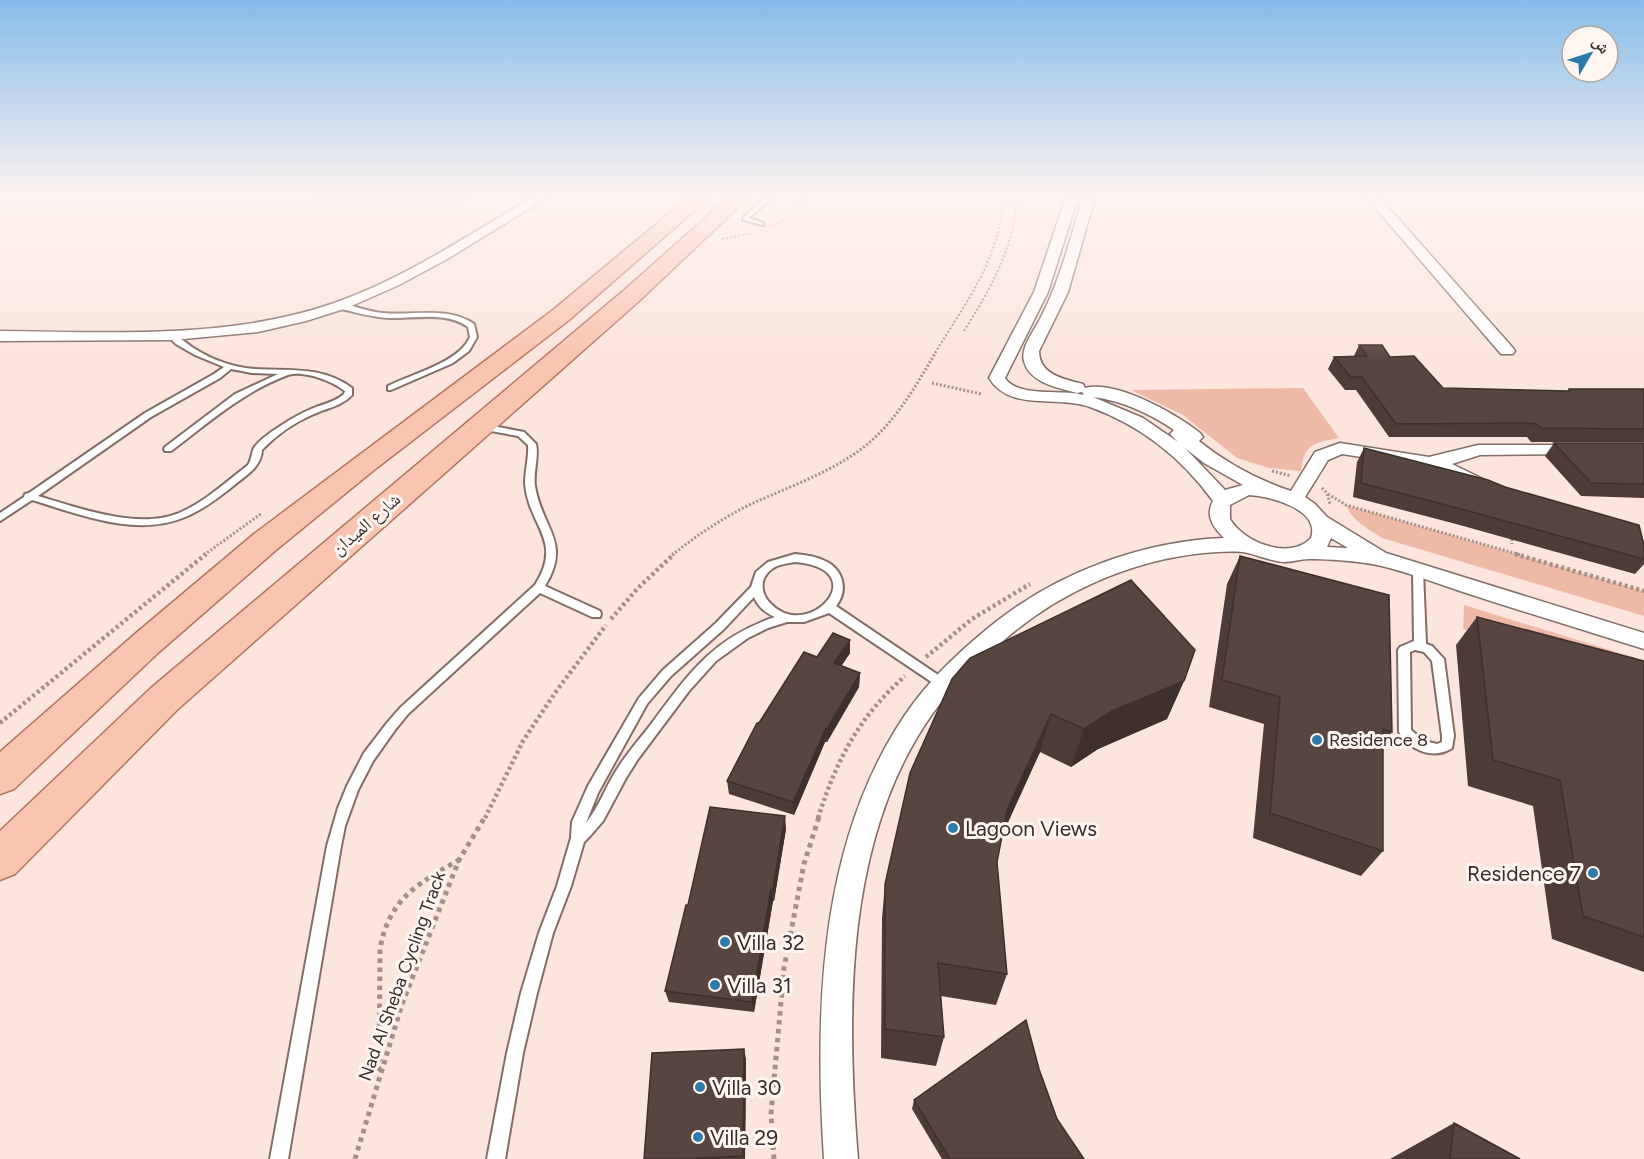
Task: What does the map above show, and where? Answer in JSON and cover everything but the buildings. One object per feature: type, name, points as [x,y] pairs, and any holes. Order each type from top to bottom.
[{"type":"main road","points":[[0,777],[147,643],[265,542],[561,315],[637,251]]},
{"type":"main road","name":"شارع الميدان","points":[[0,860],[164,699],[681,251]]},
{"type":"street","points":[[0,336],[200,336],[250,329],[340,306],[406,275],[448,251]]},
{"type":"street","points":[[1055,251],[1044,286],[997,378],[1000,385],[1013,393],[1055,394],[1076,398],[1165,428]]},
{"type":"street","points":[[1073,251],[1065,279],[1031,351],[1030,359],[1034,368],[1052,380],[1138,410],[1165,428],[1204,465],[1233,536],[1249,546]]},
{"type":"street","points":[[1419,251],[1507,351]]},
{"type":"street","points":[[1055,394],[1116,420],[1204,465],[1295,500],[1310,510],[1323,528],[1322,540],[1314,549],[1307,552]]},
{"type":"street","points":[[1295,500],[1318,459],[1329,451],[1354,449],[1427,462],[1494,492]]},
{"type":"street","points":[[1427,462],[1459,457],[1470,451],[1487,449],[1593,449]]},
{"type":"street","points":[[1459,457],[1461,467],[1469,479]]},
{"type":"street","points":[[1192,545],[1205,535],[1221,509],[1240,490],[1267,490]]},
{"type":"street","points":[[1320,522],[1379,558],[1644,641]]},
{"type":"street","points":[[841,1159],[837,1118],[837,1001],[848,894],[868,816],[883,778],[898,747],[921,711],[943,684],[1008,623],[1036,603],[1074,583],[1111,569],[1192,545],[1249,546],[1279,554],[1307,552],[1379,558]]},
{"type":"lane","points":[[340,306],[373,314],[446,316],[466,322],[474,330],[469,346],[456,357],[391,388]]},
{"type":"lane","points":[[28,496],[131,523],[161,522],[179,517],[194,509],[251,467],[260,446],[306,415],[335,404],[348,395],[349,390],[338,381],[291,371],[249,371],[230,366],[181,346],[173,336]]},
{"type":"lane","points":[[0,518],[28,496],[148,415],[230,366]]},
{"type":"lane","points":[[168,449],[238,396],[291,371]]},
{"type":"lane","points":[[279,1159],[334,846],[347,796],[371,751],[398,717],[539,588],[552,566],[554,556],[533,495],[532,444],[521,434],[480,426]]},
{"type":"lane","points":[[578,838],[591,826],[622,772],[704,664],[735,639],[756,628],[788,617],[811,616],[829,607],[839,593],[839,586],[835,574],[826,565],[812,560],[787,559],[771,565],[760,575],[756,588],[757,596],[768,610],[788,617]]},
{"type":"lane","points":[[1418,571],[1420,646]]},
{"type":"lane","points":[[539,588],[596,614]]},
{"type":"lane","points":[[496,1159],[515,1053],[529,993],[546,933],[564,886],[578,838],[579,822],[593,790],[643,701],[667,673],[720,626],[756,588]]},
{"type":"lane","points":[[829,607],[943,684]]},
{"type":"lane","points":[[1410,645],[1420,646],[1434,653],[1438,659],[1448,736],[1448,744],[1443,749],[1433,750],[1422,747],[1405,732],[1404,650],[1410,645]]},
{"type":"path","name":"Nad Al Sheba Cycling Track","points":[[356,1159],[379,1077],[418,961],[459,860],[475,840],[513,759],[583,654],[631,594],[659,566],[707,529],[825,471],[861,449],[888,426],[985,274],[994,251]]},
{"type":"path","points":[[964,332],[1008,251]]},
{"type":"path","points":[[932,383],[981,394]]},
{"type":"path","points":[[1327,493],[1346,505],[1644,591]]},
{"type":"path","points":[[1512,533],[1512,544]]},
{"type":"path","points":[[379,1077],[380,949],[387,918],[396,904],[409,891],[459,860]]},
{"type":"shaded area","points":[[1303,388],[1339,438],[1312,446],[1305,455],[1301,471],[1269,468],[1237,458],[1183,415],[1131,390]]},
{"type":"shaded area","points":[[1346,505],[1644,591],[1644,616],[1382,538],[1356,520]]},
{"type":"shaded area","points":[[1464,605],[1639,659],[1644,683],[1463,629]]},
{"type":"place","name":"Residence 8","points":[[1317,740]]},
{"type":"place","name":"Lagoon Views","points":[[953,828]]},
{"type":"place","name":"Residence 7","points":[[1593,873]]},
{"type":"place","name":"Villa 32","points":[[725,942]]},
{"type":"place","name":"Villa 31","points":[[715,985]]},
{"type":"place","name":"Villa 30","points":[[700,1087]]},
{"type":"place","name":"Villa 29","points":[[698,1137]]}]
